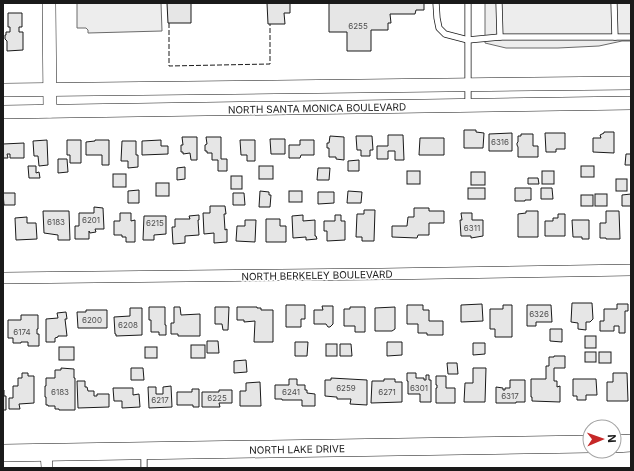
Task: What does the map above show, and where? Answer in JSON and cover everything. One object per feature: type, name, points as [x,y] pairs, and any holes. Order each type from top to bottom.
[{"type":"main road","name":"NORTH LAKE DRIVE","points":[[3,453],[46,460],[144,451],[582,444]]},
{"type":"street","points":[[49,3],[50,111]]},
{"type":"street","points":[[3,90],[631,82]]},
{"type":"street","name":"NORTH SANTA MONICA BOULEVARD","points":[[3,112],[631,103]]},
{"type":"street","name":"NORTH BERKELEY BOULEVARD","points":[[3,278],[631,270]]},
{"type":"lane","points":[[436,3],[439,28],[445,34],[468,40],[500,37],[631,37]]},
{"type":"lane","points":[[468,3],[468,106]]},
{"type":"lane","points":[[499,3],[500,37]]},
{"type":"lane","points":[[614,3],[615,37]]},
{"type":"lane","points":[[144,451],[144,468]]},
{"type":"shaded area","points":[[77,3],[161,3],[162,31],[88,33],[86,28],[77,28]]},
{"type":"shaded area","points":[[485,3],[631,3],[631,41],[622,41],[599,46],[558,48],[506,48],[485,43]]},
{"type":"building","points":[[167,3],[191,3],[191,23],[168,23]]},
{"type":"building","points":[[267,3],[290,3],[290,13],[284,13],[285,24],[268,24]]},
{"type":"building","points":[[329,3],[424,3],[424,10],[416,10],[415,14],[390,14],[391,23],[388,23],[388,30],[371,30],[371,51],[347,51],[347,32],[329,32]]},
{"type":"building","points":[[8,13],[22,13],[22,27],[19,27],[19,32],[23,32],[23,50],[7,51],[7,41],[5,39],[5,35],[6,32],[10,32],[10,27],[8,27]]},
{"type":"building","points":[[464,130],[476,130],[476,132],[484,133],[483,148],[464,148]]},
{"type":"building","points":[[604,132],[614,132],[614,153],[593,152],[593,138],[601,138],[600,135]]},
{"type":"building","points":[[512,133],[512,151],[489,151],[489,134]]},
{"type":"building","points":[[545,133],[565,133],[565,149],[556,149],[556,152],[546,152]]},
{"type":"building","points":[[521,134],[533,134],[533,146],[538,146],[538,157],[518,157],[517,143],[518,136],[521,136]]},
{"type":"building","points":[[388,135],[403,135],[404,160],[395,160],[395,151],[388,151],[388,159],[377,159],[377,146],[388,146]]},
{"type":"building","points":[[330,136],[344,137],[344,160],[336,159],[336,157],[329,157],[329,148],[327,148],[327,143],[329,143]]},
{"type":"building","points":[[356,136],[372,136],[373,150],[370,150],[370,156],[361,156],[361,150],[357,150]]},
{"type":"building","points":[[182,137],[197,137],[197,160],[191,160],[190,153],[183,154],[183,152],[181,152],[181,145],[183,145]]},
{"type":"building","points":[[206,137],[221,137],[221,159],[227,159],[227,171],[218,171],[218,160],[212,160],[212,153],[207,153],[207,151],[205,151],[205,145],[207,144]]},
{"type":"building","points":[[420,138],[444,138],[444,155],[419,155]]},
{"type":"building","points":[[270,139],[285,139],[285,154],[271,154]]},
{"type":"building","points":[[47,140],[48,165],[39,166],[38,156],[34,156],[33,141]]},
{"type":"building","points":[[67,140],[81,140],[81,163],[70,163],[70,155],[67,155]]},
{"type":"building","points":[[95,140],[109,140],[109,165],[102,165],[102,155],[86,155],[86,142]]},
{"type":"building","points":[[161,140],[161,146],[168,146],[168,154],[142,155],[142,141]]},
{"type":"building","points":[[240,140],[255,140],[255,161],[247,161],[247,155],[241,155]]},
{"type":"building","points":[[300,140],[314,140],[314,155],[301,155],[300,158],[289,158],[289,145],[300,145]]},
{"type":"building","points":[[122,141],[136,141],[138,167],[128,168],[128,161],[121,161]]},
{"type":"building","points":[[24,143],[24,158],[10,158],[10,154],[7,154],[8,158],[3,158],[3,144]]},
{"type":"building","points":[[626,154],[631,154],[631,165],[625,165]]},
{"type":"building","points":[[58,159],[67,159],[68,172],[58,173]]},
{"type":"building","points":[[359,160],[359,171],[348,171],[348,161]]},
{"type":"building","points":[[28,166],[36,166],[36,173],[39,172],[40,178],[29,178]]},
{"type":"building","points":[[259,166],[273,166],[273,179],[259,179]]},
{"type":"building","points":[[581,166],[594,166],[594,177],[581,177]]},
{"type":"building","points":[[185,167],[185,179],[177,180],[177,168]]},
{"type":"building","points":[[318,168],[330,168],[329,180],[317,180]]},
{"type":"building","points":[[407,171],[420,171],[420,184],[407,184]]},
{"type":"building","points":[[542,171],[554,171],[554,184],[542,184]]},
{"type":"building","points":[[471,172],[485,172],[485,185],[471,185]]},
{"type":"building","points":[[113,174],[126,174],[126,187],[113,187]]},
{"type":"building","points":[[231,176],[242,176],[242,189],[231,189]]},
{"type":"building","points":[[528,178],[538,178],[539,184],[528,184]]},
{"type":"building","points":[[616,179],[627,179],[627,191],[616,191]]},
{"type":"building","points":[[156,183],[169,183],[169,196],[156,196]]},
{"type":"building","points":[[468,188],[485,188],[485,199],[468,199]]},
{"type":"building","points":[[515,188],[531,188],[531,200],[515,201]]},
{"type":"building","points":[[541,188],[552,188],[553,199],[541,199]]},
{"type":"building","points":[[139,190],[139,203],[128,203],[128,191]]},
{"type":"building","points":[[260,191],[269,192],[269,195],[271,195],[270,207],[259,207]]},
{"type":"building","points":[[289,191],[302,191],[302,202],[289,202]]},
{"type":"building","points":[[348,191],[362,192],[361,203],[347,203]]},
{"type":"building","points":[[318,192],[334,192],[334,203],[318,204]]},
{"type":"building","points":[[3,193],[15,193],[15,205],[4,205]]},
{"type":"building","points":[[233,193],[244,193],[245,205],[233,205]]},
{"type":"building","points":[[595,194],[607,194],[607,206],[595,206]]},
{"type":"building","points":[[631,194],[631,206],[622,206],[622,195]]},
{"type":"building","points":[[581,195],[593,195],[593,206],[581,206]]},
{"type":"building","points":[[210,206],[225,206],[226,214],[224,214],[225,230],[227,229],[227,242],[214,243],[214,233],[204,234],[203,213],[210,213]]},
{"type":"building","points":[[94,207],[103,208],[104,229],[95,229],[96,232],[90,233],[89,231],[89,239],[75,239],[75,226],[79,226],[79,213],[94,213]]},
{"type":"building","points":[[414,208],[429,208],[429,211],[444,211],[444,223],[429,223],[429,235],[418,235],[417,238],[392,237],[392,226],[407,226],[408,217],[414,217]]},
{"type":"building","points":[[364,210],[375,210],[374,241],[362,241],[362,237],[356,237],[357,214],[364,214]]},
{"type":"building","points":[[43,211],[69,211],[70,240],[58,240],[58,235],[44,233]]},
{"type":"building","points":[[526,211],[538,211],[538,237],[518,237],[518,214],[526,213]]},
{"type":"building","points":[[606,211],[619,211],[620,239],[600,238],[600,223],[606,223]]},
{"type":"building","points":[[120,213],[131,213],[131,221],[135,220],[135,242],[126,242],[126,237],[122,237],[122,235],[114,235],[114,221],[120,221]]},
{"type":"building","points":[[461,213],[472,213],[472,220],[483,220],[483,236],[471,238],[471,236],[461,236]]},
{"type":"building","points":[[558,214],[565,214],[565,236],[545,236],[545,221],[553,221],[553,218],[558,218]]},
{"type":"building","points":[[199,215],[199,235],[185,236],[185,243],[173,244],[172,227],[175,227],[175,219],[190,219],[189,216]]},
{"type":"building","points":[[303,215],[303,221],[315,220],[315,236],[317,239],[306,240],[306,237],[293,238],[292,216]]},
{"type":"building","points":[[335,215],[341,215],[341,221],[345,221],[345,240],[327,241],[327,231],[324,231],[324,221],[335,221]]},
{"type":"building","points":[[144,216],[166,216],[166,234],[154,235],[154,240],[143,240]]},
{"type":"building","points":[[27,217],[27,223],[36,223],[37,239],[16,240],[15,218]]},
{"type":"building","points":[[266,219],[280,219],[280,226],[286,226],[286,242],[266,242]]},
{"type":"building","points":[[245,220],[256,220],[255,242],[236,241],[237,226],[245,226]]},
{"type":"building","points":[[572,220],[589,220],[589,239],[573,237]]},
{"type":"building","points":[[572,303],[592,303],[593,319],[590,322],[586,322],[586,330],[578,329],[578,323],[571,322]]},
{"type":"building","points":[[482,304],[483,321],[461,322],[461,305]]},
{"type":"building","points":[[617,304],[628,304],[628,311],[625,311],[625,333],[619,333],[619,326],[614,326],[614,331],[600,331],[600,321],[604,321],[604,309],[617,309]]},
{"type":"building","points":[[286,305],[305,305],[305,319],[301,319],[301,327],[286,327]]},
{"type":"building","points":[[407,305],[423,305],[423,310],[429,310],[429,321],[443,321],[443,335],[427,335],[427,333],[418,333],[418,324],[407,324]]},
{"type":"building","points":[[503,305],[512,305],[512,337],[495,337],[495,329],[490,329],[490,309],[503,309]]},
{"type":"building","points":[[527,305],[551,305],[552,322],[536,322],[536,326],[527,326]]},
{"type":"building","points":[[322,306],[333,306],[333,324],[330,327],[326,324],[314,324],[314,310],[323,310]]},
{"type":"building","points":[[149,307],[165,307],[166,335],[159,335],[159,332],[151,332]]},
{"type":"building","points":[[174,307],[180,307],[181,315],[200,314],[200,336],[178,336],[178,334],[171,334],[171,323],[174,323]]},
{"type":"building","points":[[215,307],[229,307],[228,330],[223,330],[222,324],[215,324]]},
{"type":"building","points":[[237,307],[257,307],[261,308],[261,310],[273,310],[273,342],[254,342],[255,321],[244,322],[244,320],[237,320]]},
{"type":"building","points":[[350,307],[365,307],[365,332],[355,332],[355,326],[344,326],[344,309],[350,309]]},
{"type":"building","points":[[395,307],[395,329],[392,331],[375,331],[375,308]]},
{"type":"building","points":[[130,308],[142,308],[142,335],[116,336],[114,317],[130,316]]},
{"type":"building","points":[[86,310],[107,310],[107,328],[78,328],[77,312],[86,312]]},
{"type":"building","points":[[66,312],[67,319],[65,319],[67,336],[58,336],[55,338],[55,342],[46,342],[46,319],[58,318],[57,313]]},
{"type":"building","points":[[21,315],[38,315],[37,334],[39,334],[39,346],[28,346],[28,342],[13,343],[13,338],[8,338],[8,320],[21,320]]},
{"type":"building","points":[[550,329],[562,329],[562,342],[550,341]]},
{"type":"building","points":[[585,336],[596,336],[596,348],[585,348]]},
{"type":"building","points":[[207,341],[218,341],[219,353],[207,353]]},
{"type":"building","points":[[295,342],[308,342],[307,356],[295,356]]},
{"type":"building","points":[[387,342],[402,342],[402,355],[387,356]]},
{"type":"building","points":[[473,343],[485,343],[485,354],[473,355]]},
{"type":"building","points":[[326,344],[337,344],[337,356],[326,356]]},
{"type":"building","points":[[340,344],[351,344],[352,356],[340,356]]},
{"type":"building","points":[[191,345],[205,345],[205,358],[191,358]]},
{"type":"building","points":[[59,347],[74,347],[74,360],[59,360]]},
{"type":"building","points":[[145,347],[157,347],[157,358],[145,358]]},
{"type":"building","points":[[585,352],[596,352],[596,362],[585,362]]},
{"type":"building","points":[[599,352],[611,352],[611,363],[599,363]]},
{"type":"building","points":[[565,356],[565,368],[554,368],[554,381],[557,381],[557,387],[560,386],[560,402],[532,401],[531,379],[546,379],[546,366],[549,366],[549,357]]},
{"type":"building","points":[[246,360],[247,372],[234,373],[234,361]]},
{"type":"building","points":[[447,363],[457,363],[458,374],[448,374]]},
{"type":"building","points":[[61,368],[74,369],[75,410],[59,410],[55,409],[55,406],[46,405],[46,378],[55,378],[55,370],[61,370]]},
{"type":"building","points":[[131,368],[143,368],[144,380],[131,380]]},
{"type":"building","points":[[473,368],[486,368],[485,402],[464,402],[465,383],[473,383]]},
{"type":"building","points":[[22,373],[28,373],[28,376],[34,376],[34,403],[19,404],[20,409],[9,409],[9,398],[13,398],[13,386],[18,386],[18,378],[22,378]]},
{"type":"building","points":[[407,373],[416,373],[416,378],[424,378],[424,380],[426,380],[426,375],[429,375],[429,380],[431,380],[431,402],[420,402],[420,394],[408,394]]},
{"type":"building","points":[[613,373],[627,373],[628,401],[607,401],[607,382],[613,382]]},
{"type":"building","points":[[436,376],[446,376],[446,388],[455,388],[455,403],[436,403]]},
{"type":"building","points":[[331,378],[367,380],[367,405],[350,404],[351,399],[337,399],[337,397],[325,396],[325,380],[331,380]]},
{"type":"building","points":[[289,379],[297,379],[297,385],[305,385],[305,390],[307,390],[307,393],[315,394],[315,406],[302,406],[302,400],[275,399],[275,385],[289,385]]},
{"type":"building","points":[[384,379],[395,379],[395,382],[402,382],[402,402],[371,403],[372,381],[384,381]]},
{"type":"building","points":[[573,379],[596,379],[597,395],[586,395],[586,400],[577,400],[577,396],[573,396]]},
{"type":"building","points":[[510,380],[525,380],[525,402],[496,403],[496,387],[503,388],[503,390],[505,390],[505,388],[510,388]]},
{"type":"building","points":[[77,381],[85,381],[85,387],[87,387],[88,391],[94,391],[94,396],[97,396],[97,394],[109,394],[109,407],[78,408]]},
{"type":"building","points":[[260,382],[261,406],[240,406],[240,391],[246,391],[246,383]]},
{"type":"building","points":[[171,386],[172,407],[149,408],[148,387],[156,387],[156,394],[163,394],[163,387]]},
{"type":"building","points":[[113,388],[133,388],[133,395],[139,394],[140,407],[122,408],[122,401],[114,401]]},
{"type":"building","points":[[192,389],[199,389],[199,407],[193,407],[193,405],[177,405],[177,392],[192,392]]},
{"type":"building","points":[[3,390],[4,396],[6,396],[6,410],[3,410]]},
{"type":"building","points":[[219,390],[232,390],[232,403],[219,403],[220,407],[202,407],[202,392],[219,392]]},
{"type":"fence","points":[[169,23],[169,66],[270,64],[270,24]]}]
